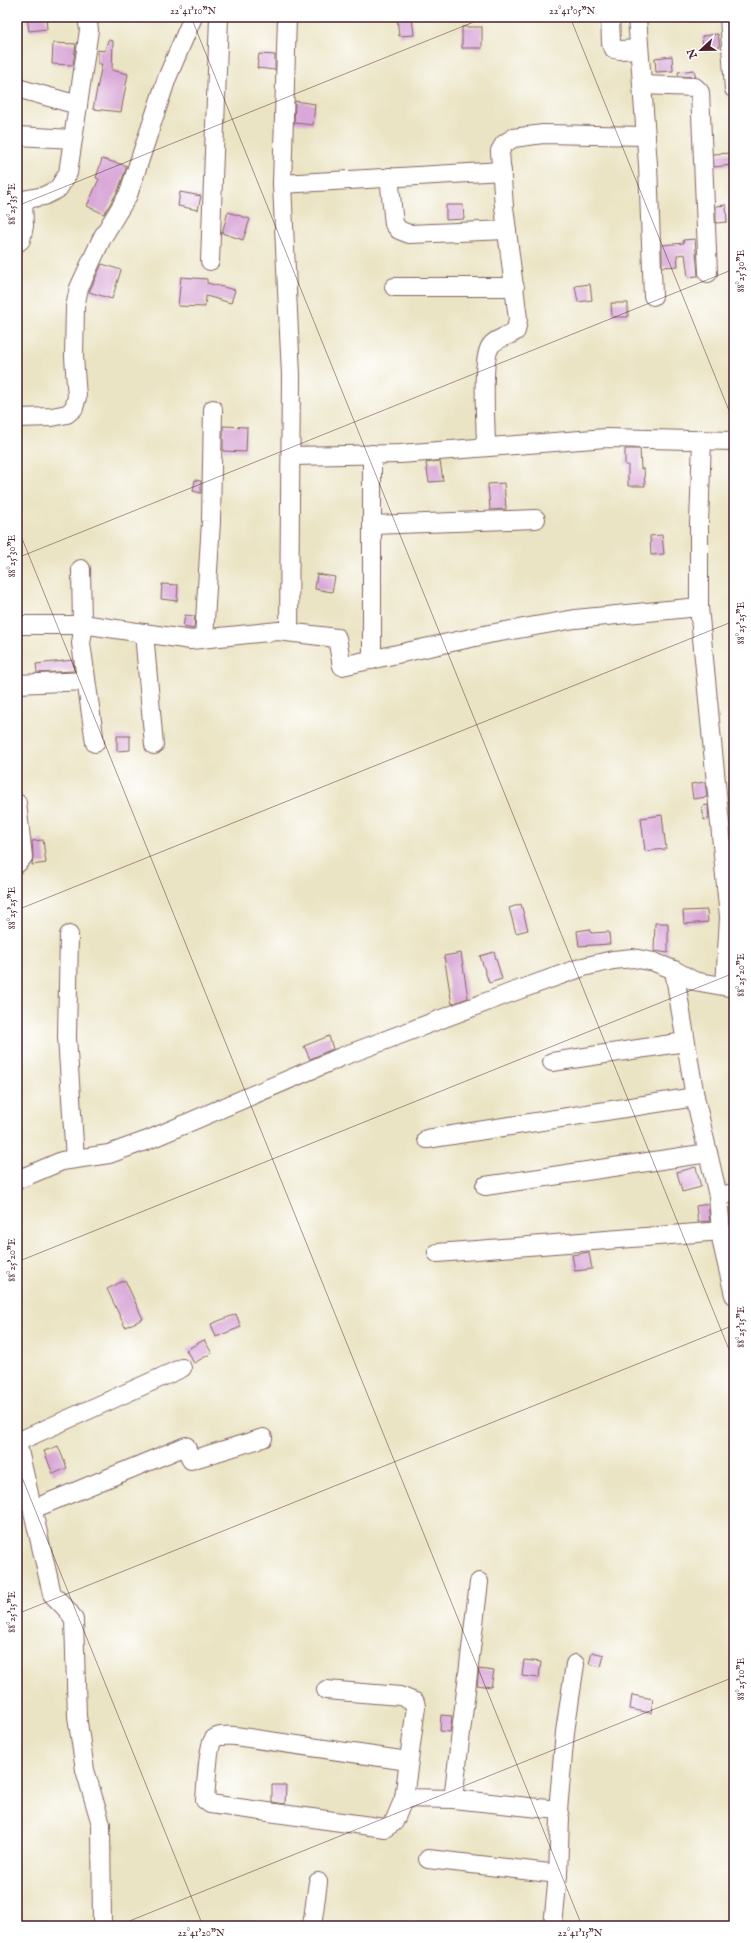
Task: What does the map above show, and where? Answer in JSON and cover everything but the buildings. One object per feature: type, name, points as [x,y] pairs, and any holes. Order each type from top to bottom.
[{"type":"street","points":[[17,243],[21,240],[24,226],[20,201],[44,196],[58,189],[68,173],[89,30],[87,17]]},
{"type":"street","points":[[17,418],[52,417],[67,414],[74,408],[76,397],[74,357],[75,307],[79,288],[102,238],[128,195],[167,78],[193,17]]},
{"type":"street","points":[[210,261],[219,17]]},
{"type":"street","points":[[286,17],[282,184],[291,375],[289,632]]},
{"type":"street","points":[[610,17],[611,43],[614,49],[639,49]]},
{"type":"street","points":[[637,17],[646,136],[653,296]]},
{"type":"street","points":[[729,17],[734,89]]},
{"type":"street","points":[[642,85],[695,87],[700,92],[708,273]]},
{"type":"street","points":[[17,88],[78,105]]},
{"type":"street","points":[[486,446],[485,380],[488,352],[490,346],[516,330],[518,319],[507,230],[500,151],[504,144],[513,138],[543,134],[646,136]]},
{"type":"street","points":[[17,136],[73,139]]},
{"type":"street","points":[[282,184],[502,171]]},
{"type":"street","points":[[389,177],[394,224],[398,230],[409,234],[507,230]]},
{"type":"street","points":[[394,287],[515,287]]},
{"type":"street","points":[[204,638],[211,521],[213,410]]},
{"type":"street","points":[[291,456],[372,454],[606,438],[734,441]]},
{"type":"street","points":[[17,1180],[62,1161],[109,1154],[148,1140],[341,1057],[583,967],[613,960],[633,958],[654,962],[674,970],[694,981],[730,987],[728,917],[699,607],[699,524],[702,440]]},
{"type":"street","points":[[372,454],[372,660]]},
{"type":"street","points":[[372,525],[536,519]]},
{"type":"street","points":[[81,569],[85,625],[81,643],[95,743]]},
{"type":"street","points":[[17,625],[85,625],[191,640],[278,631],[337,638],[342,666],[489,634],[575,619],[699,607]]},
{"type":"street","points":[[144,633],[154,745]]},
{"type":"street","points":[[17,684],[86,681]]},
{"type":"street","points":[[17,803],[23,857],[17,864]]},
{"type":"street","points":[[69,935],[67,1037],[75,1159]]},
{"type":"street","points":[[674,970],[695,1097],[708,1153],[726,1195],[726,1239],[734,1295]]},
{"type":"street","points":[[552,1062],[685,1042]]},
{"type":"street","points":[[427,1139],[695,1097]]},
{"type":"street","points":[[485,1186],[708,1153]]},
{"type":"street","points":[[437,1253],[726,1239]]},
{"type":"street","points":[[102,1926],[101,1824],[88,1785],[77,1716],[74,1620],[70,1611],[52,1594],[17,1442],[182,1368]]},
{"type":"street","points":[[33,1509],[186,1446],[191,1460],[263,1438]]},
{"type":"street","points":[[453,1799],[479,1582]]},
{"type":"street","points":[[553,1926],[558,1874],[560,1818],[558,1810],[565,1732],[574,1664]]},
{"type":"street","points":[[326,1690],[400,1696],[414,1702],[416,1707],[404,1798],[394,1822],[385,1828],[210,1804],[205,1800],[211,1749],[213,1740],[218,1736],[235,1736],[408,1761]]},
{"type":"street","points":[[404,1798],[453,1799],[558,1810]]},
{"type":"street","points":[[428,1859],[558,1874]]},
{"type":"street","points":[[312,1926],[318,1882]]}]
